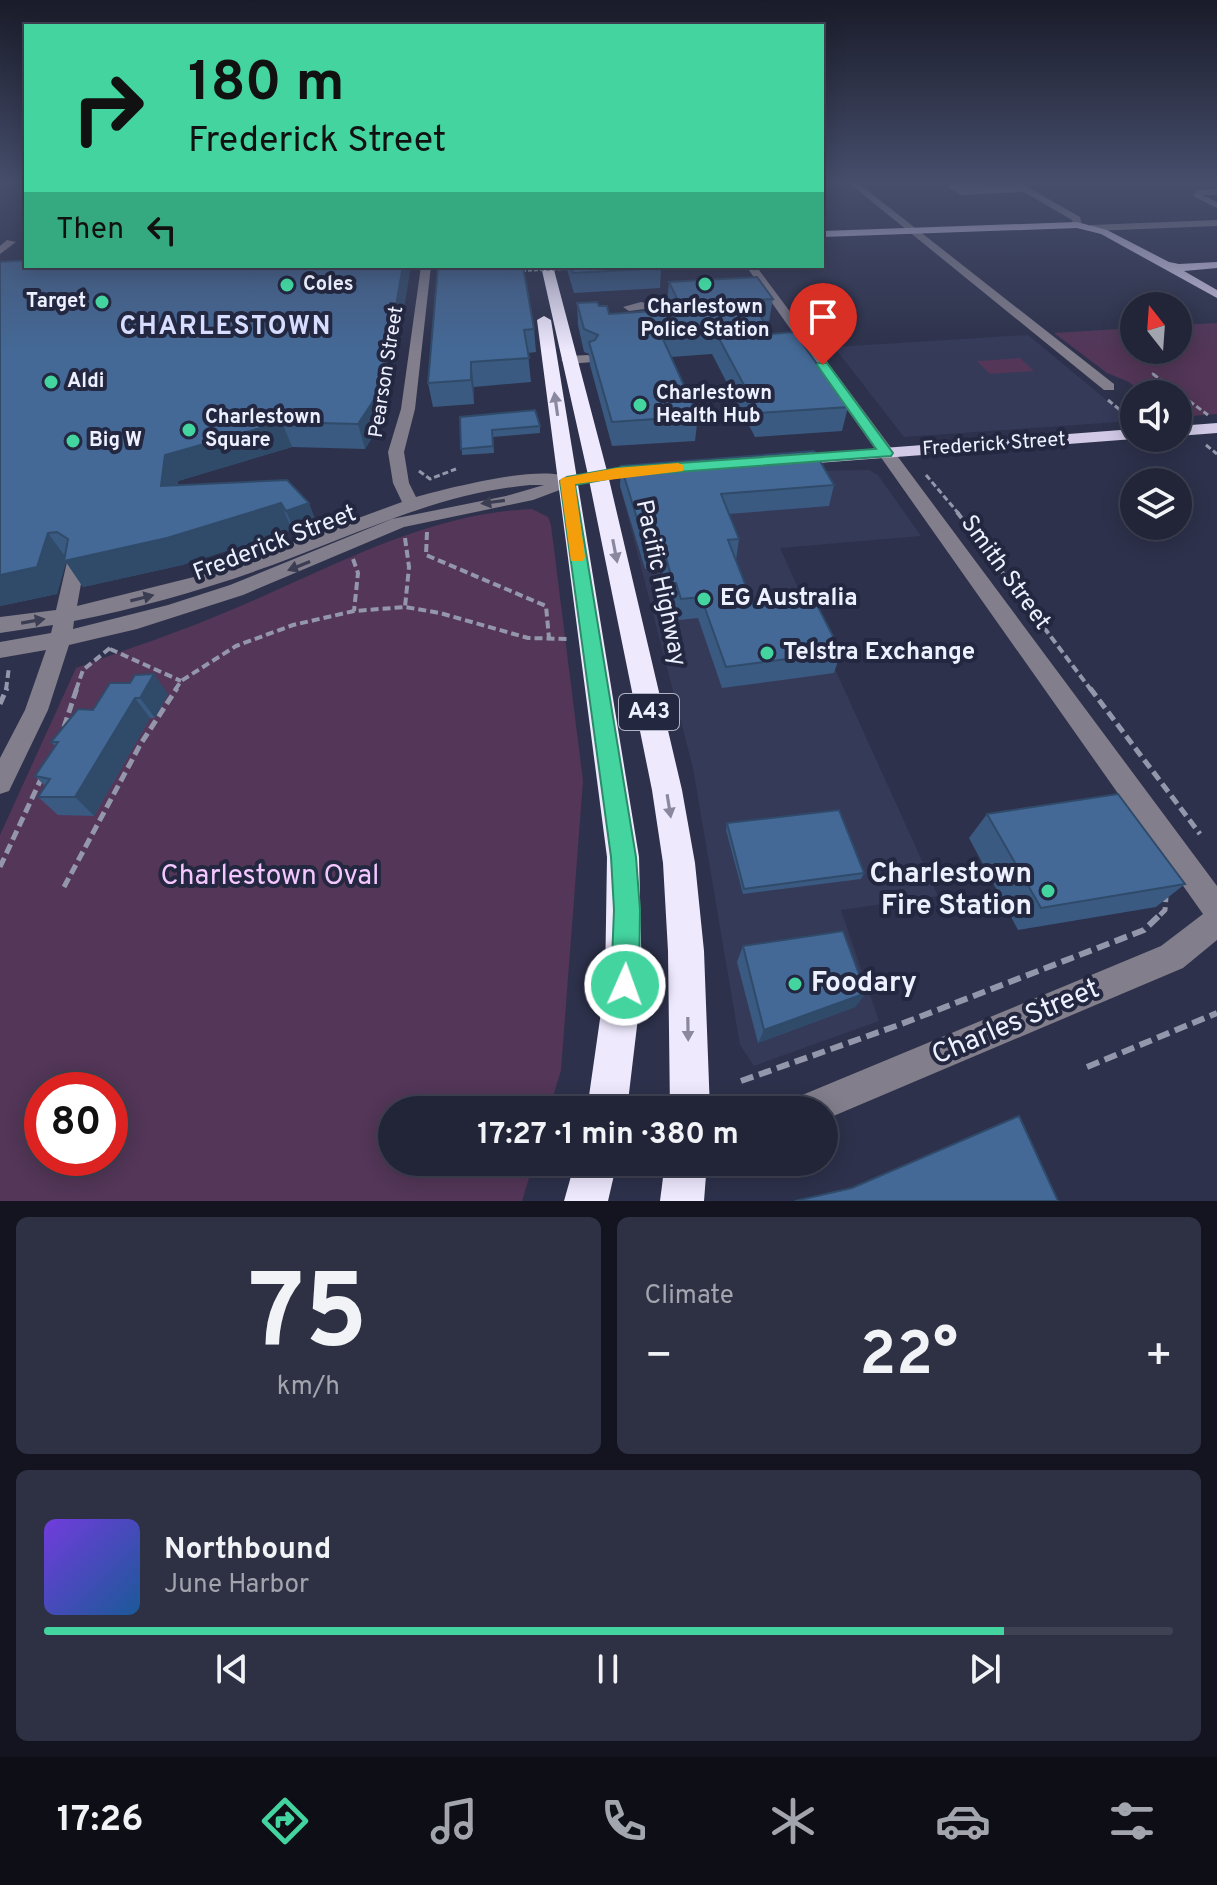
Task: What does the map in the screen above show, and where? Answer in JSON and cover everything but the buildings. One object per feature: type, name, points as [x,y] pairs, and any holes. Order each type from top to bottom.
[{"type":"highway","name":"Pacific Highway","points":[[547,268],[598,475],[667,790],[679,863],[686,951],[690,1096]]},
{"type":"highway","name":"A43","points":[[527,269],[567,481],[623,857],[627,910],[625,985],[609,1096]]},
{"type":"highway","points":[[586,1201],[592,1176]]},
{"type":"highway","points":[[682,1201],[685,1176]]},
{"type":"main road","points":[[1114,239],[1165,264],[1161,266],[1178,269],[1217,265]]},
{"type":"main road","points":[[1178,269],[1217,295]]},
{"type":"main road","points":[[1192,429],[1213,427]]},
{"type":"main road","name":"Frederick Street","points":[[770,461],[1120,435]]},
{"type":"main road","name":"Frederick Street","points":[[567,481],[668,469]]},
{"type":"street","points":[[924,239],[1109,387]]},
{"type":"street","points":[[0,251],[11,242]]},
{"type":"street","name":"Pearson Street","points":[[411,504],[397,470],[396,452],[408,409],[426,268]]},
{"type":"street","name":"Smith Street","points":[[752,268],[1217,910]]},
{"type":"street","points":[[568,360],[588,359]]},
{"type":"street","name":"Frederick Street","points":[[0,625],[66,615],[187,588],[411,504],[489,484],[537,478],[567,481]]},
{"type":"street","name":"Frederick Street","points":[[0,650],[165,613],[400,528],[471,505],[541,495],[567,481]]},
{"type":"street","points":[[400,528],[411,504]]},
{"type":"street","points":[[0,783],[36,710],[61,638],[74,567]]},
{"type":"street","name":"Charles Street","points":[[838,1097],[1172,957],[1217,921]]},
{"type":"path","points":[[527,269],[567,269]]},
{"type":"path","points":[[1152,373],[1213,427]]},
{"type":"path","points":[[919,466],[939,487],[1200,834]]},
{"type":"path","points":[[419,471],[430,479],[456,469]]},
{"type":"path","points":[[428,525],[426,555],[546,606],[549,638]]},
{"type":"path","points":[[400,528],[409,567],[405,607]]},
{"type":"path","points":[[352,557],[358,573],[354,611]]},
{"type":"path","points":[[64,887],[140,745],[181,681],[236,646],[293,625],[354,611],[405,607],[440,613],[528,638],[569,639]]},
{"type":"path","points":[[60,736],[73,708],[83,670],[108,649],[115,649],[181,681]]},
{"type":"path","points":[[0,663],[7,664],[11,670],[0,704]]},
{"type":"path","points":[[0,867],[47,765]]},
{"type":"path","points":[[741,1081],[896,1026],[1144,930],[1165,910],[1164,891],[1173,890]]},
{"type":"path","points":[[1087,1067],[1217,1013]]},
{"type":"shaded area","points":[[1028,335],[1120,411],[1120,422],[904,437],[834,347]]},
{"type":"shaded area","points":[[869,470],[878,475],[921,536],[780,548],[938,896],[841,910],[879,1021],[754,1066],[740,1045],[693,768],[620,486],[810,471]]},
{"type":"green space","points":[[1217,323],[1217,414],[1192,416],[1192,380],[1124,380],[1107,373],[1054,333],[1120,329],[1120,364],[1192,364],[1192,324]]},
{"type":"green space","points":[[1020,358],[1034,371],[990,374],[977,361]]},
{"type":"green space","name":"Charlestown Oval","points":[[532,509],[548,517],[551,525],[583,781],[561,1070],[553,1096],[378,1096],[378,1176],[530,1176],[522,1201],[0,1201],[0,835],[76,668],[212,618],[377,546],[453,521]]},
{"type":"slow traffic","points":[[577,557],[567,481],[678,468]]},
{"type":"place","name":"Charlestown Police Station","points":[[705,284]]},
{"type":"place","name":"Coles","points":[[287,285]]},
{"type":"place","name":"Target","points":[[102,302]]},
{"type":"place","name":"Aldi","points":[[51,382]]},
{"type":"place","name":"Charlestown Health Hub","points":[[640,405]]},
{"type":"place","name":"Charlestown Square","points":[[189,430]]},
{"type":"place","name":"Big W","points":[[73,441]]},
{"type":"place","name":"EG Australia","points":[[704,599]]},
{"type":"place","name":"Telstra Exchange","points":[[767,653]]},
{"type":"place","name":"Charlestown Fire Station","points":[[1048,891]]},
{"type":"place","name":"Foodary","points":[[795,984]]},
{"type":"district","name":"CHARLESTOWN","points":[[226,327]]},
{"type":"route","points":[[625,985],[627,910],[623,857],[567,481],[623,472],[886,453],[823,365]]}]
